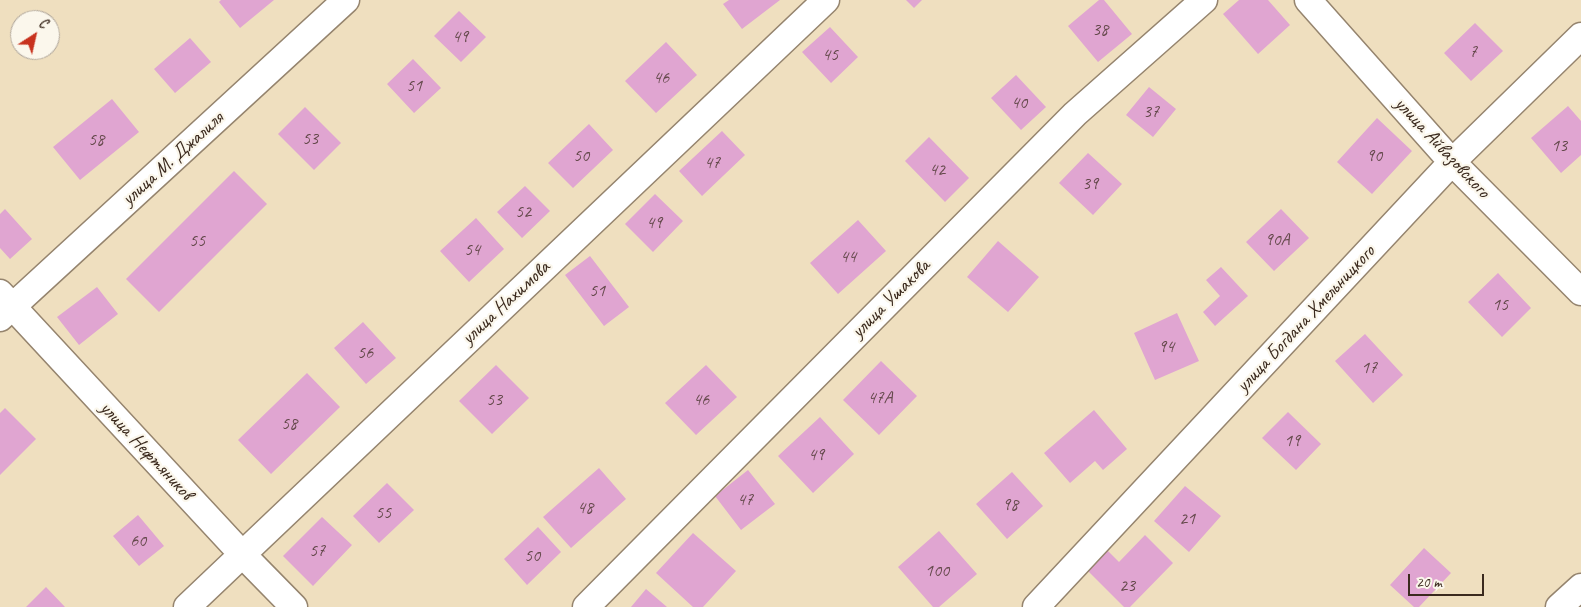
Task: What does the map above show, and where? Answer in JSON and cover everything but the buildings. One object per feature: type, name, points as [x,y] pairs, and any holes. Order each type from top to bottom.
[{"type":"street","name":"улица М. Джалиля","points":[[4,306],[346,0]]},
{"type":"street","name":"улица Нахимова","points":[[187,607],[826,0]]},
{"type":"street","name":"улица Ушакова","points":[[586,607],[1075,114],[1204,0]]},
{"type":"street","name":"улица Айвазовского","points":[[1308,0],[1452,162],[1581,292]]},
{"type":"street","name":"улица Богдана Хмельницкого","points":[[1036,607],[1452,162],[1581,36]]},
{"type":"street","name":"улица Нефтяников","points":[[4,306],[294,607]]},
{"type":"street","points":[[1558,607],[1581,587]]}]
